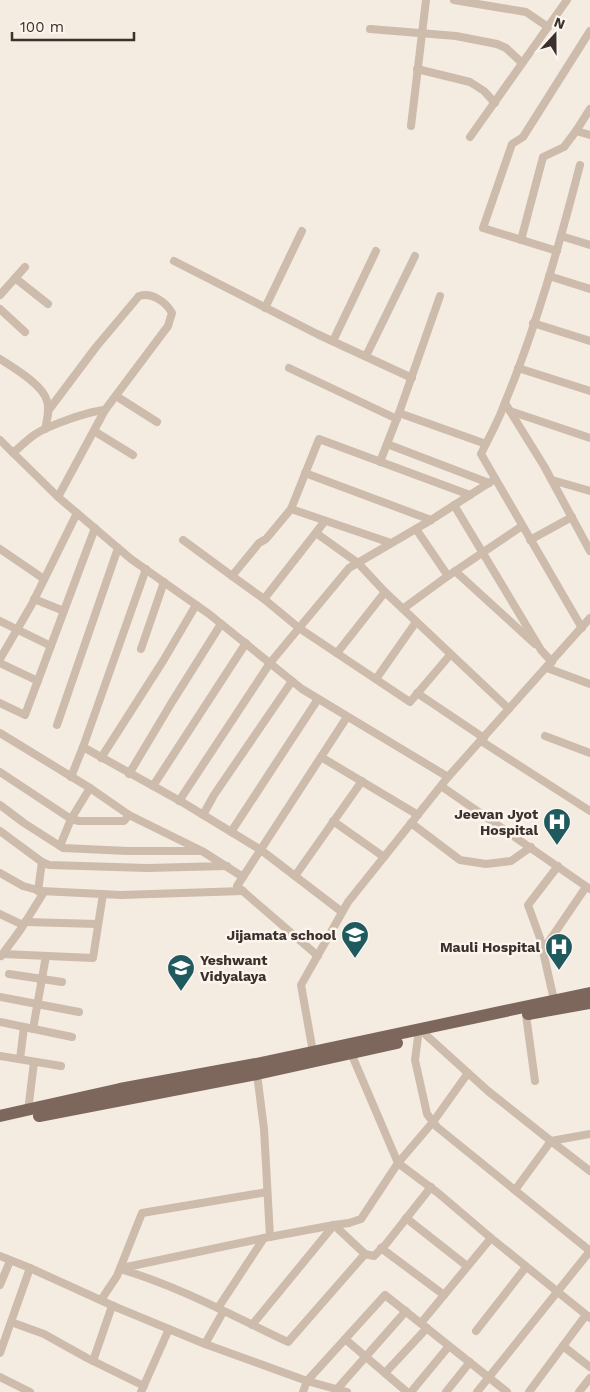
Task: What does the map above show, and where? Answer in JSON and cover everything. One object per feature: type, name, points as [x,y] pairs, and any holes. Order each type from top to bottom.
[{"type":"main road","points":[[0,1116],[120,1089],[313,1052],[590,993]]},
{"type":"main road","points":[[0,1124],[257,1074],[422,1036],[590,1003]]},
{"type":"street","points":[[411,126],[426,0]]},
{"type":"street","points":[[454,0],[526,12],[548,27]]},
{"type":"street","points":[[470,137],[566,0]]},
{"type":"street","points":[[370,29],[456,36],[497,44],[506,48],[522,63]]},
{"type":"street","points":[[557,251],[483,228],[512,144],[523,136],[590,31]]},
{"type":"street","points":[[417,69],[470,82],[484,91],[494,103]]},
{"type":"street","points":[[521,240],[543,157],[564,147],[590,109]]},
{"type":"street","points":[[576,131],[590,135]]},
{"type":"street","points":[[580,165],[557,251],[518,368],[505,404],[481,454],[492,481],[522,526],[582,628]]},
{"type":"street","points":[[265,308],[302,231]]},
{"type":"street","points":[[561,236],[590,245]]},
{"type":"street","points":[[333,342],[376,251]]},
{"type":"street","points":[[366,356],[415,256]]},
{"type":"street","points":[[174,261],[333,342],[412,378]]},
{"type":"street","points":[[0,294],[25,267]]},
{"type":"street","points":[[549,276],[590,289]]},
{"type":"street","points":[[15,278],[48,304]]},
{"type":"street","points":[[48,411],[96,347],[139,296],[152,296],[170,309],[172,313],[171,322],[105,410],[58,497]]},
{"type":"street","points":[[380,462],[412,378],[440,296]]},
{"type":"street","points":[[0,310],[25,332]]},
{"type":"street","points":[[533,323],[590,342]]},
{"type":"street","points":[[0,359],[39,388],[45,396],[48,411],[45,429]]},
{"type":"street","points":[[289,368],[398,416],[486,444]]},
{"type":"street","points":[[518,368],[590,391]]},
{"type":"street","points":[[116,396],[157,422]]},
{"type":"street","points":[[505,404],[552,480],[590,551]]},
{"type":"street","points":[[13,453],[35,434],[45,429],[86,414],[105,410]]},
{"type":"street","points":[[510,411],[590,438]]},
{"type":"street","points":[[94,431],[133,455]]},
{"type":"street","points":[[232,576],[258,543],[266,539],[291,509],[319,439],[470,495]]},
{"type":"street","points":[[0,440],[58,497],[118,548],[246,643],[292,681],[318,699],[448,778]]},
{"type":"street","points":[[387,444],[492,481]]},
{"type":"street","points":[[305,473],[431,520]]},
{"type":"street","points":[[552,480],[590,491]]},
{"type":"street","points":[[179,801],[270,663],[349,568],[431,520],[492,481]]},
{"type":"street","points":[[454,505],[549,665],[590,684]]},
{"type":"street","points":[[291,509],[391,544]]},
{"type":"street","points":[[0,659],[34,599],[77,513]]},
{"type":"street","points":[[530,540],[572,518]]},
{"type":"street","points":[[264,599],[325,521]]},
{"type":"street","points":[[404,608],[522,526]]},
{"type":"street","points":[[0,703],[25,715],[95,528]]},
{"type":"street","points":[[416,529],[452,573],[541,650]]},
{"type":"street","points":[[316,533],[358,563],[450,655],[510,709]]},
{"type":"street","points":[[183,540],[264,599],[299,628],[410,702],[450,655]]},
{"type":"street","points":[[57,724],[118,548]]},
{"type":"street","points":[[0,549],[44,579]]},
{"type":"street","points":[[71,777],[146,569]]},
{"type":"street","points":[[141,649],[164,582]]},
{"type":"street","points":[[337,653],[385,592]]},
{"type":"street","points":[[34,599],[64,611]]},
{"type":"street","points":[[101,758],[163,661],[196,605]]},
{"type":"street","points":[[313,1052],[301,985],[348,902],[441,786],[590,618]]},
{"type":"street","points":[[0,621],[51,646]]},
{"type":"street","points":[[376,679],[416,622]]},
{"type":"street","points":[[129,774],[221,624]]},
{"type":"street","points":[[152,786],[246,643]]},
{"type":"street","points":[[0,663],[38,681]]},
{"type":"street","points":[[203,815],[214,795],[292,681]]},
{"type":"street","points":[[417,693],[590,811]]},
{"type":"street","points":[[231,832],[318,699]]},
{"type":"street","points":[[318,956],[237,886],[347,717]]},
{"type":"street","points":[[0,733],[130,815],[202,851],[243,877]]},
{"type":"street","points":[[545,736],[590,753]]},
{"type":"street","points":[[83,747],[179,801],[260,850],[342,912]]},
{"type":"street","points":[[321,757],[418,815]]},
{"type":"street","points":[[0,772],[71,819],[79,821],[124,821],[130,815]]},
{"type":"street","points":[[295,876],[362,781]]},
{"type":"street","points":[[441,786],[588,888],[543,950]]},
{"type":"street","points":[[60,846],[71,819],[90,788]]},
{"type":"street","points":[[0,805],[64,848],[128,851],[202,851]]},
{"type":"street","points":[[333,821],[384,857]]},
{"type":"street","points":[[411,823],[460,860],[486,864],[511,860],[531,847]]},
{"type":"street","points":[[0,831],[42,862],[49,865],[109,867],[227,866]]},
{"type":"street","points":[[1,956],[24,923],[41,891],[42,862]]},
{"type":"street","points":[[554,1000],[543,950],[528,905],[558,866]]},
{"type":"street","points":[[0,873],[24,886],[41,891],[122,895],[243,891]]},
{"type":"street","points":[[1,956],[93,958],[102,894]]},
{"type":"street","points":[[0,914],[24,923],[98,924]]},
{"type":"street","points":[[33,1029],[46,956]]},
{"type":"street","points":[[9,974],[62,982]]},
{"type":"street","points":[[0,997],[79,1012]]},
{"type":"street","points":[[526,1015],[535,1081]]},
{"type":"street","points":[[0,1022],[72,1037]]},
{"type":"street","points":[[20,1059],[24,1027]]},
{"type":"street","points":[[477,1392],[556,1291],[590,1251],[433,1122],[427,1114],[415,1060],[422,1036],[488,1091],[590,1171]]},
{"type":"street","points":[[351,1053],[398,1163],[588,1316],[528,1392]]},
{"type":"street","points":[[0,1056],[61,1066]]},
{"type":"street","points":[[28,1110],[34,1062]]},
{"type":"street","points":[[120,1269],[361,1219],[398,1163],[433,1122],[468,1073]]},
{"type":"street","points":[[205,1344],[220,1310],[267,1237],[268,1178],[257,1074]]},
{"type":"street","points":[[515,1190],[551,1141],[590,1134]]},
{"type":"street","points":[[334,1225],[365,1254],[374,1256],[430,1187]]},
{"type":"street","points":[[101,1300],[120,1269],[142,1213],[267,1192]]},
{"type":"street","points":[[406,1218],[467,1266]]},
{"type":"street","points":[[252,1325],[334,1225]]},
{"type":"street","points":[[385,1373],[424,1325],[444,1295],[491,1238]]},
{"type":"street","points":[[381,1248],[444,1295]]},
{"type":"street","points":[[120,1269],[144,1276],[288,1342],[365,1254]]},
{"type":"street","points":[[0,1256],[112,1306],[205,1344],[307,1381],[347,1392]]},
{"type":"street","points":[[0,1285],[10,1261]]},
{"type":"street","points":[[476,1331],[526,1267]]},
{"type":"street","points":[[0,1353],[30,1268]]},
{"type":"street","points":[[303,1392],[307,1381],[385,1294],[507,1392]]},
{"type":"street","points":[[93,1361],[112,1306]]},
{"type":"street","points":[[338,1388],[406,1312]]},
{"type":"street","points":[[11,1322],[44,1334],[142,1389],[169,1329]]},
{"type":"street","points":[[345,1340],[406,1392]]},
{"type":"street","points":[[411,1392],[449,1346]]},
{"type":"street","points":[[563,1346],[590,1367]]},
{"type":"street","points":[[446,1392],[470,1362]]},
{"type":"street","points":[[0,1378],[27,1391]]},
{"type":"street","points":[[579,1392],[590,1378]]},
{"type":"place","name":"Jeevan Jyot Hospital","points":[[557,846]]},
{"type":"place","name":"Jijamata school","points":[[355,959]]},
{"type":"place","name":"Mauli Hospital","points":[[559,971]]},
{"type":"place","name":"Yeshwant Vidyalaya","points":[[181,992]]}]
